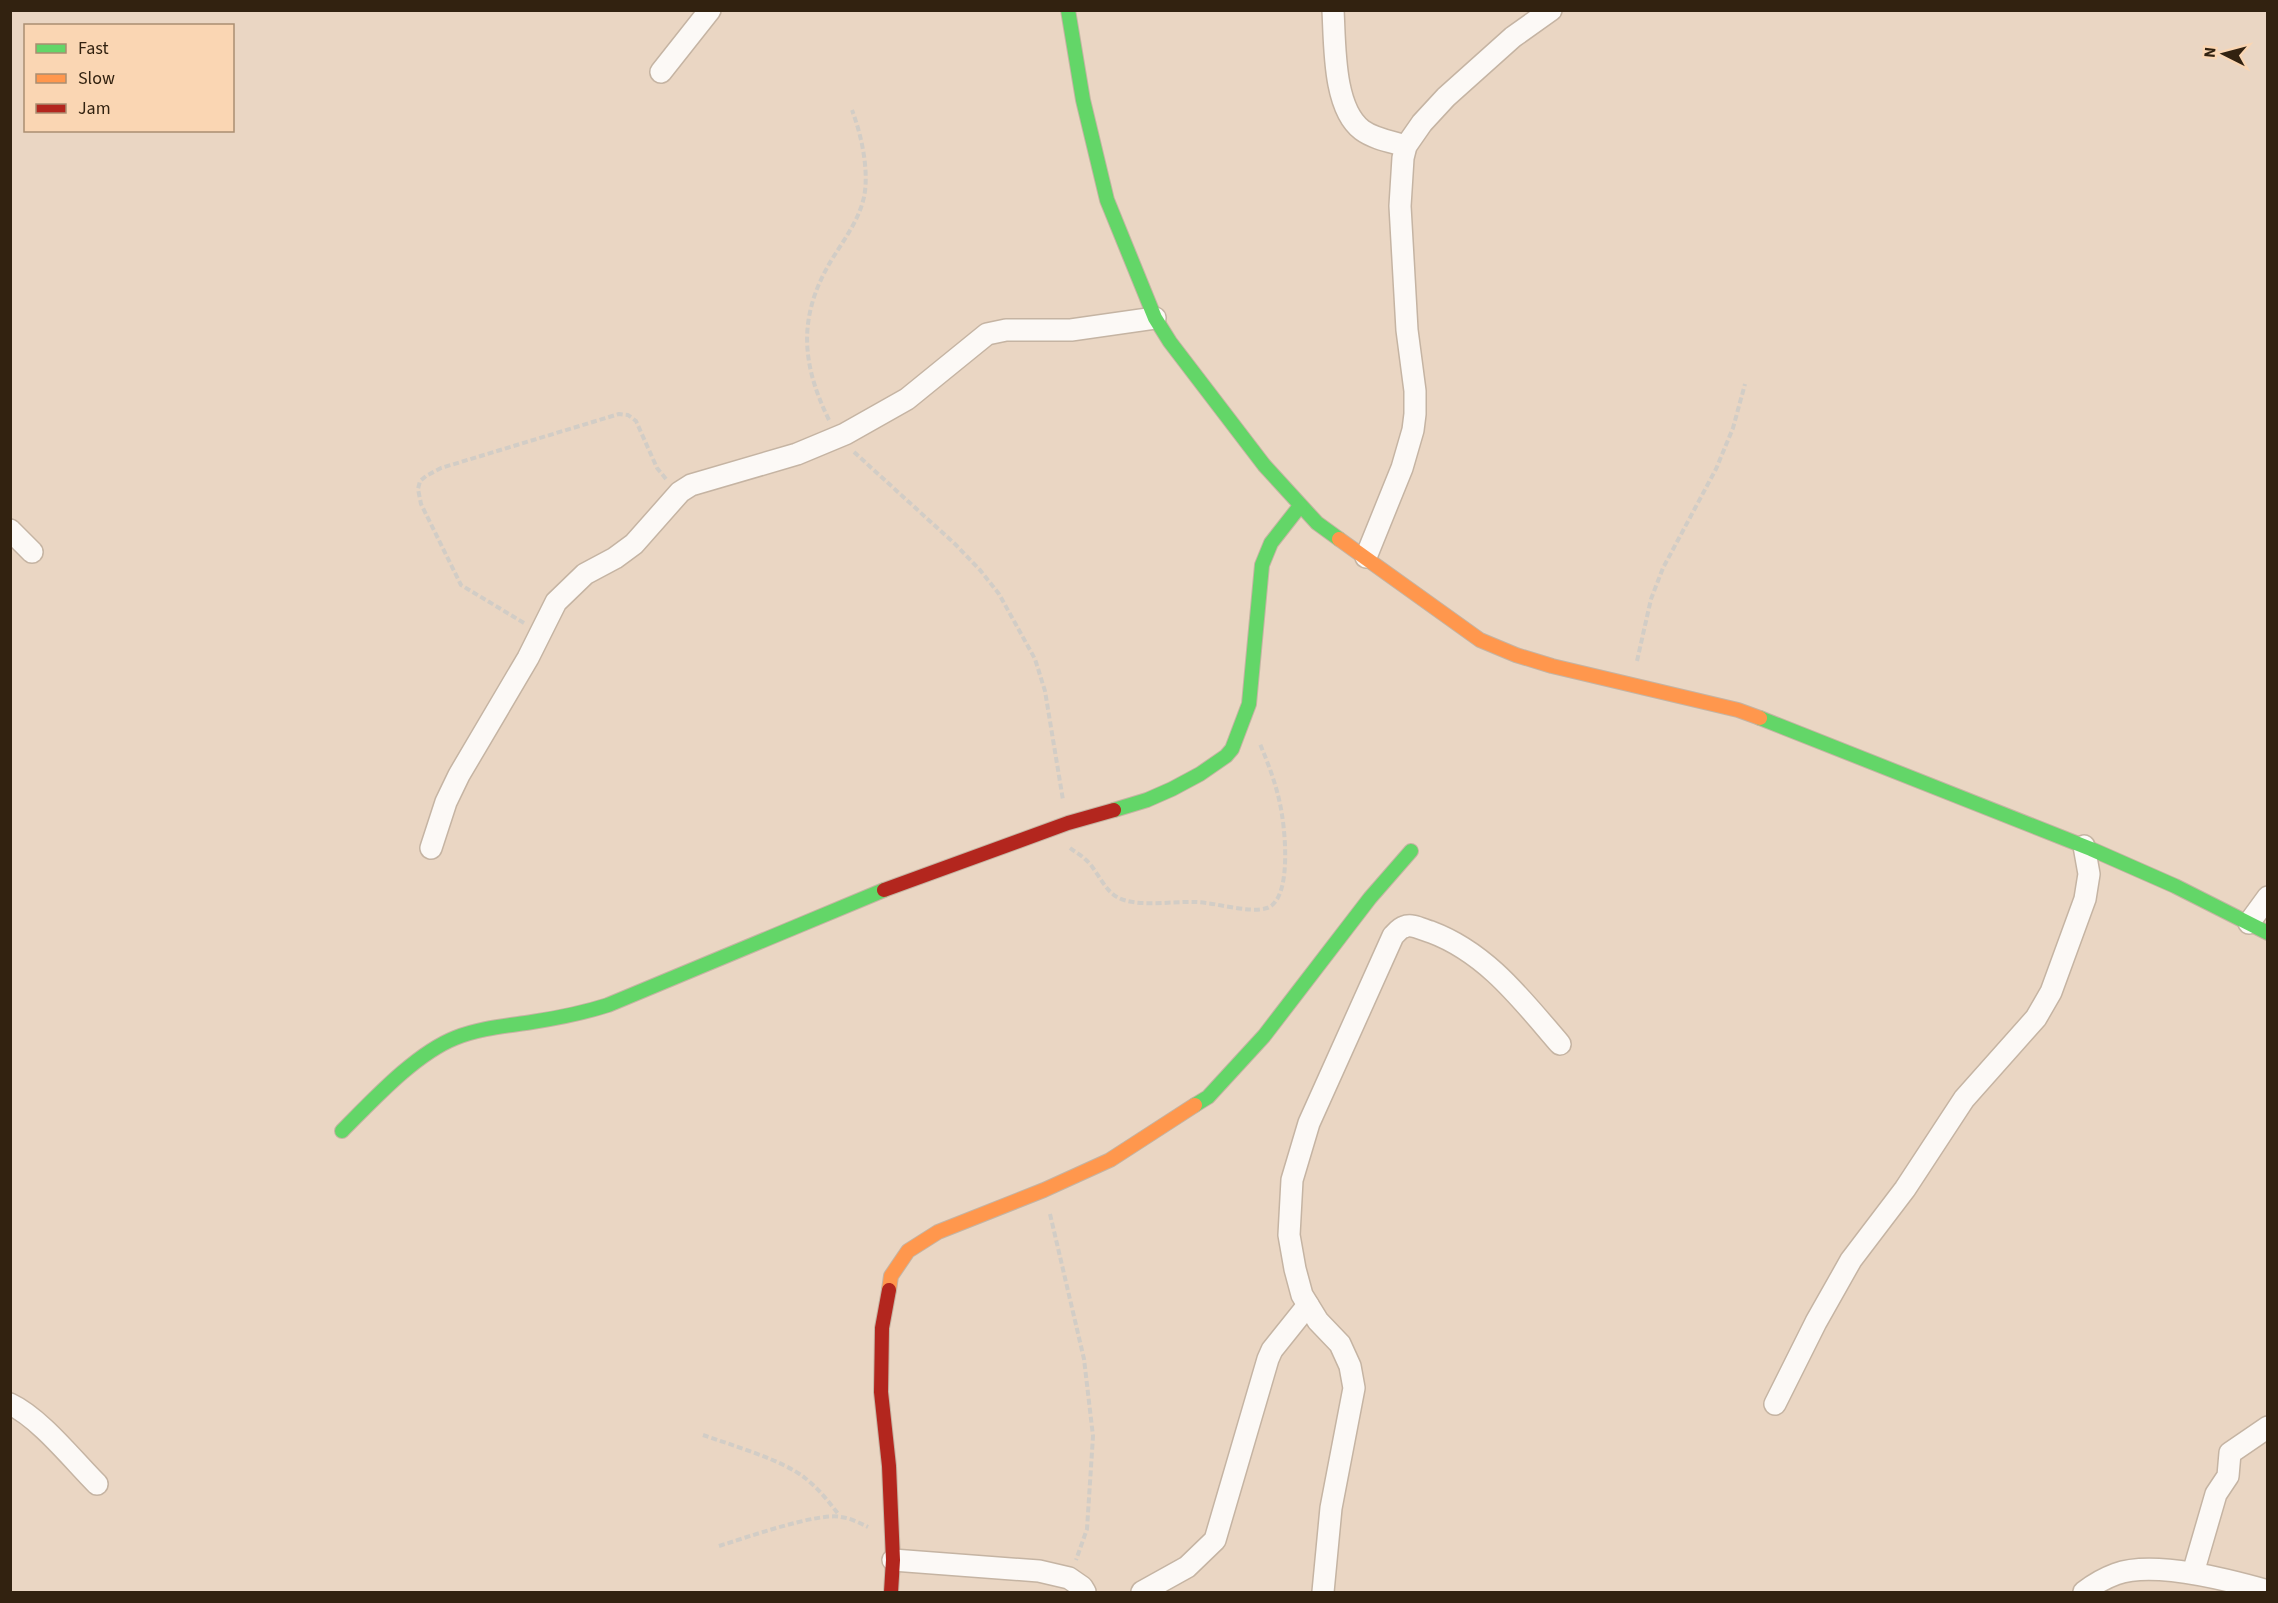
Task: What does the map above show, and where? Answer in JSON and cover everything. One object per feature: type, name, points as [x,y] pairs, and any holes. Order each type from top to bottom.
[{"type":"street","points":[[661,72],[710,10]]},
{"type":"street","points":[[1068,10],[1083,100],[1107,200],[1155,318],[1264,465],[1300,506],[1325,529],[1366,556],[1480,640],[1516,655],[1552,666],[1738,710],[1787,727],[2084,846],[2175,886],[2268,933]]},
{"type":"street","points":[[1333,10],[1336,66],[1349,114],[1364,132],[1406,146]]},
{"type":"street","points":[[1366,556],[1402,468],[1416,414],[1407,330],[1400,206],[1406,146],[1412,135],[1446,97],[1513,38],[1551,10]]},
{"type":"street","points":[[431,848],[446,802],[459,775],[528,658],[556,602],[585,574],[615,558],[634,544],[680,492],[691,485],[797,454],[839,437],[907,399],[987,334],[1006,330],[1071,330],[1155,318]]},
{"type":"street","points":[[342,1131],[384,1090],[435,1048],[455,1038],[483,1029],[534,1023],[578,1014],[645,992],[847,905],[933,871],[1068,823],[1147,800],[1200,774],[1230,752],[1247,711],[1262,565],[1271,543],[1300,506]]},
{"type":"street","points":[[10,530],[32,552]]},
{"type":"street","points":[[1775,1404],[1816,1322],[1851,1260],[1905,1189],[1964,1099],[2036,1018],[2051,992],[2085,899],[2089,874],[2084,846]]},
{"type":"street","points":[[891,1593],[889,1466],[881,1392],[882,1328],[891,1276],[908,1251],[938,1232],[1044,1190],[1110,1160],[1208,1097],[1264,1036],[1370,898],[1411,851]]},
{"type":"street","points":[[2248,923],[2268,897]]},
{"type":"street","points":[[1323,1593],[1331,1508],[1354,1388],[1350,1366],[1340,1344],[1318,1321],[1302,1295],[1289,1235],[1292,1180],[1309,1123],[1393,936],[1403,927],[1412,926],[1461,946],[1497,972],[1560,1044]]},
{"type":"street","points":[[1142,1593],[1187,1567],[1215,1540],[1268,1359],[1272,1350],[1308,1305]]},
{"type":"street","points":[[10,1404],[19,1408],[36,1422],[97,1484]]},
{"type":"street","points":[[2193,1573],[2216,1494],[2228,1476],[2230,1453],[2268,1427]]},
{"type":"street","points":[[892,1550],[1039,1571],[1069,1578],[1082,1587],[1085,1593]]},
{"type":"street","points":[[2084,1593],[2117,1574],[2140,1570],[2193,1573],[2268,1591]]},
{"type":"path","points":[[852,110],[858,126],[864,159],[865,190],[860,210],[820,278],[808,313],[806,339],[809,370],[820,401],[839,437],[869,468],[956,544],[999,594],[1035,659],[1045,692],[1068,823]]},
{"type":"path","points":[[1633,685],[1651,599],[1663,568],[1716,469],[1733,428],[1745,384]]},
{"type":"path","points":[[540,634],[461,585],[421,504],[418,489],[420,481],[441,468],[619,414],[628,415],[636,421],[657,468],[680,492]]},
{"type":"path","points":[[1036,835],[1054,840],[1086,859],[1116,897],[1123,900],[1144,903],[1196,902],[1247,909],[1268,908],[1277,901],[1281,891],[1284,872],[1284,831],[1275,786],[1247,711]]},
{"type":"path","points":[[1044,1190],[1084,1359],[1093,1436],[1087,1529],[1069,1578]]},
{"type":"path","points":[[703,1435],[770,1460],[804,1476],[820,1491],[840,1516]]},
{"type":"path","points":[[718,1546],[806,1520],[840,1516],[865,1525],[892,1550]]},
{"type":"traffic: fast","points":[[1068,10],[1083,100],[1107,200],[1155,318],[1170,342],[1264,465],[1317,523],[1339,539]]},
{"type":"traffic: fast","points":[[1114,810],[1147,800],[1172,789],[1200,774],[1226,756],[1232,749],[1249,704],[1262,565],[1271,543],[1300,506]]},
{"type":"traffic: fast","points":[[1760,718],[2091,849],[2175,886],[2268,933]]},
{"type":"traffic: fast","points":[[1195,1105],[1208,1097],[1264,1036],[1370,898],[1411,851]]},
{"type":"traffic: fast","points":[[342,1131],[410,1066],[440,1045],[455,1038],[483,1030],[561,1017],[608,1005],[884,890]]},
{"type":"traffic: slow","points":[[1339,539],[1480,640],[1516,655],[1552,666],[1738,710],[1760,718]]},
{"type":"traffic: slow","points":[[889,1290],[891,1276],[908,1251],[938,1232],[1044,1190],[1110,1160],[1195,1105]]},
{"type":"traffic: jam","points":[[884,890],[1068,823],[1114,810]]},
{"type":"traffic: jam","points":[[889,1290],[882,1328],[881,1392],[889,1466],[893,1560],[891,1592]]}]
